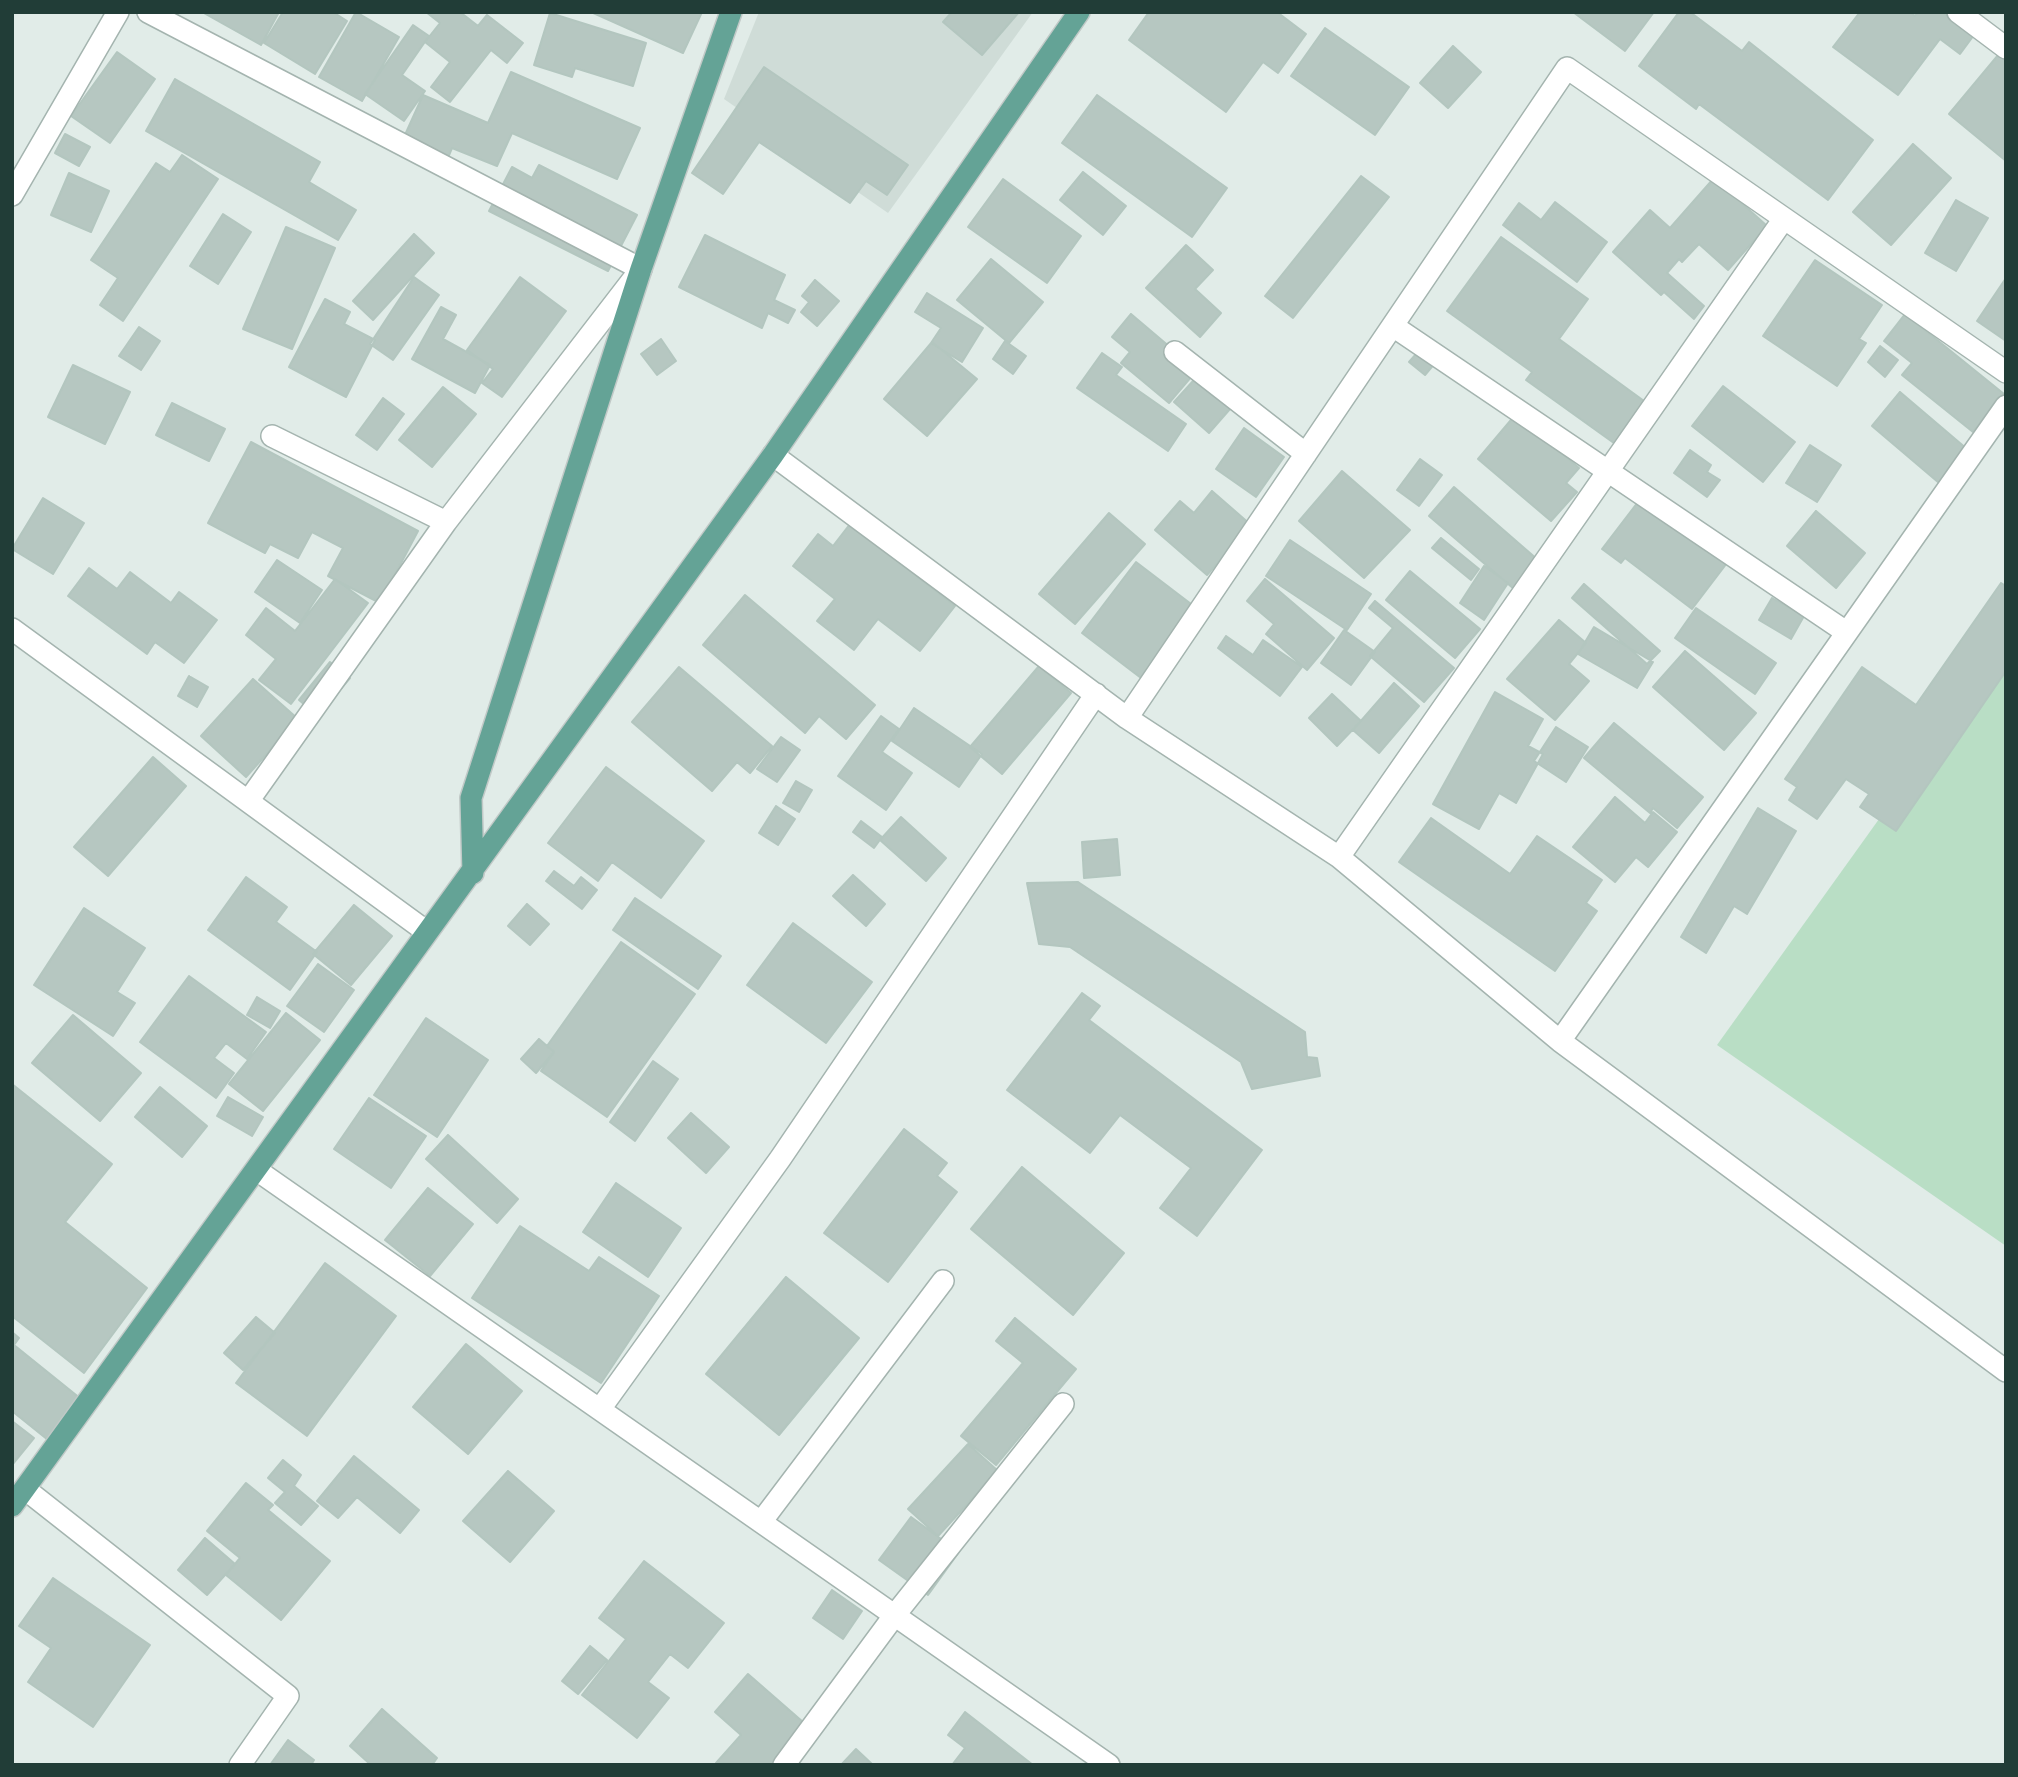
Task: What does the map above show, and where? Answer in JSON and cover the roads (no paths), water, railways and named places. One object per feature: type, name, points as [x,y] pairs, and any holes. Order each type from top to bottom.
[{"type":"main road","points":[[473,873],[471,798],[641,270],[731,12]]},
{"type":"main road","points":[[19,1498],[258,1171],[427,932],[473,873],[773,455],[1079,12]]},
{"type":"street","points":[[12,195],[118,12]]},
{"type":"street","points":[[148,12],[641,270],[446,522],[249,800]]},
{"type":"street","points":[[1958,12],[2006,48]]},
{"type":"street","points":[[1127,718],[1567,68],[2006,372]]},
{"type":"street","points":[[1339,857],[1783,220]]},
{"type":"street","points":[[1393,326],[1846,632]]},
{"type":"street","points":[[1175,352],[1306,454]]},
{"type":"street","points":[[1560,1041],[2006,406]]},
{"type":"street","points":[[272,436],[446,522]]},
{"type":"street","points":[[773,455],[1127,718],[1339,857],[1560,1041],[2006,1371]]},
{"type":"street","points":[[12,629],[427,932]]},
{"type":"street","points":[[600,1409],[780,1159],[1096,694]]},
{"type":"street","points":[[258,1171],[1109,1765]]},
{"type":"street","points":[[761,1522],[943,1281]]},
{"type":"street","points":[[784,1765],[894,1616],[1063,1404]]},
{"type":"street","points":[[19,1498],[288,1696],[240,1765]]}]
